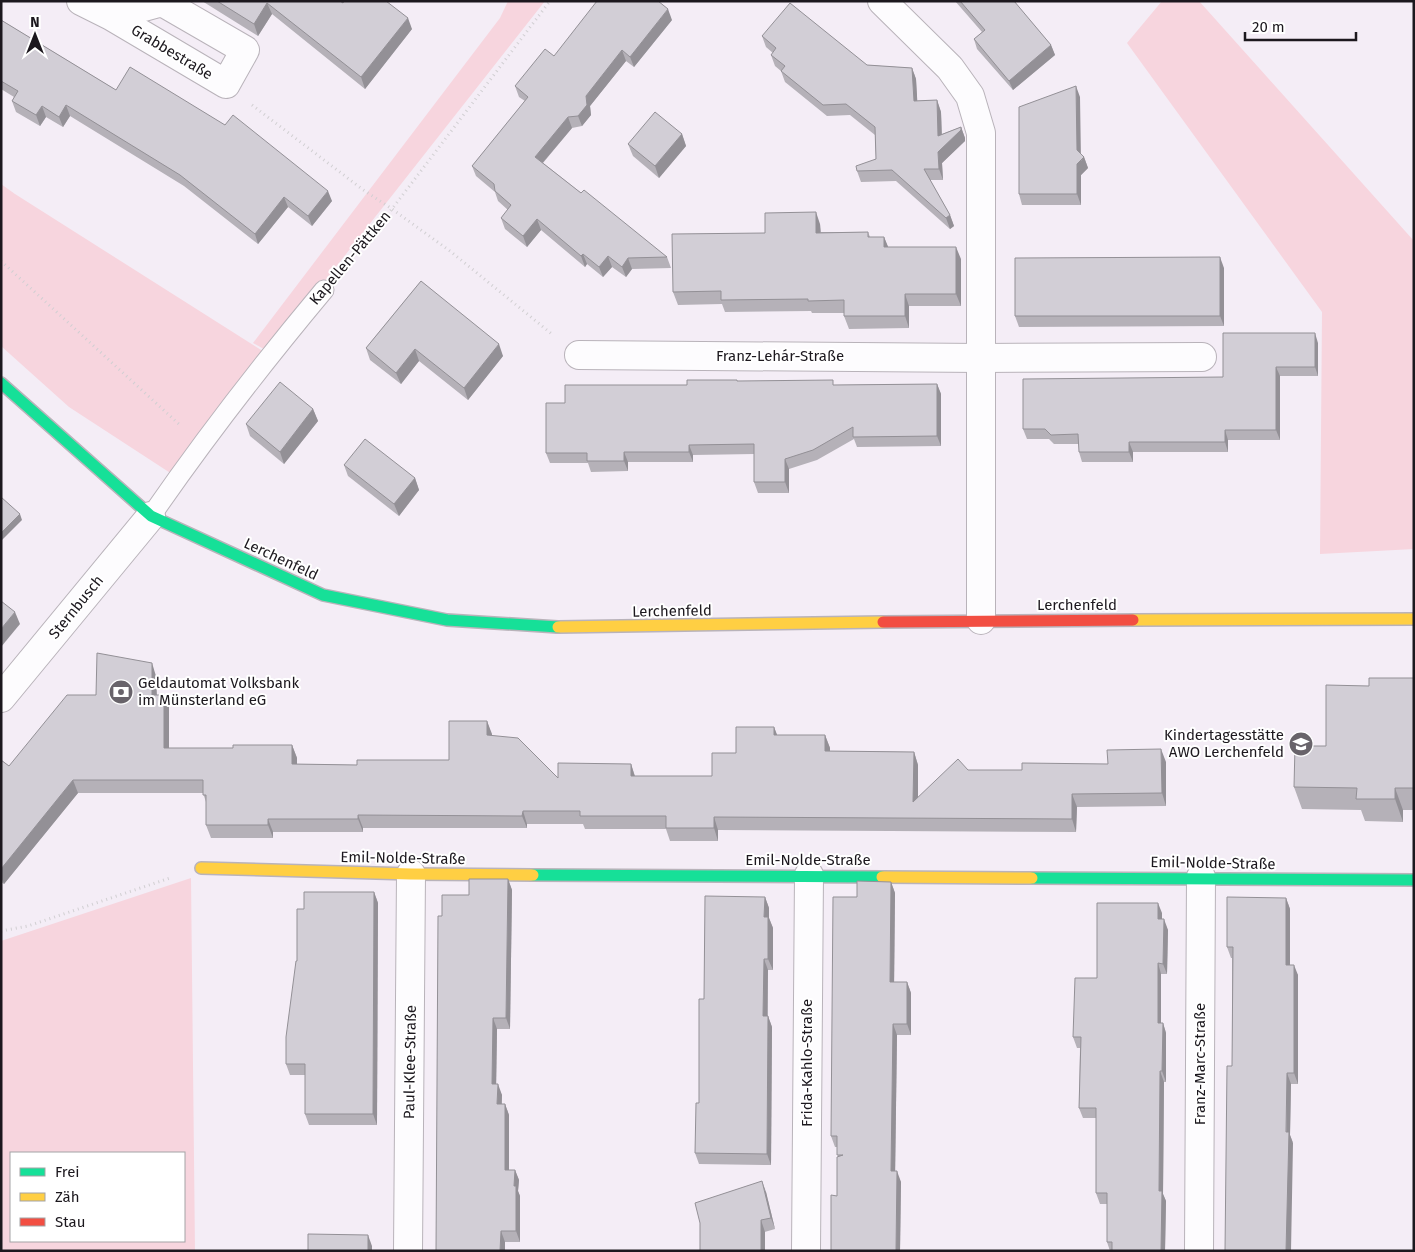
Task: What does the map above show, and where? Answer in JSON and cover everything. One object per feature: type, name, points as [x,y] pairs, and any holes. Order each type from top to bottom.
[{"type":"street","name":"Grabbestraße","points":[[81,1],[111,16],[226,84],[246,50],[162,2],[111,16]]},
{"type":"street","points":[[882,1],[950,68],[970,96],[981,133],[981,620]]},
{"type":"street","name":"Franz-Lehár-Straße","points":[[578,356],[1202,357]]},
{"type":"street","name":"Lerchenfeld","points":[[1,383],[150,516],[323,595],[447,620],[571,628],[981,620],[1414,619]]},
{"type":"street","name":"Sternbusch","points":[[1,698],[150,516]]},
{"type":"street","name":"Emil-Nolde-Straße","points":[[202,868],[411,874],[1201,877],[1414,880]]},
{"type":"street","name":"Paul-Klee-Straße","points":[[408,1251],[411,874]]},
{"type":"street","name":"Frida-Kahlo-Straße","points":[[806,1251],[809,875]]},
{"type":"street","name":"Franz-Marc-Straße","points":[[1200,1251],[1201,877]]},
{"type":"lane","name":"Kapellen-Pättken","points":[[150,516],[201,444],[269,355],[324,290]]},
{"type":"path","name":"Kapellen-Pättken","points":[[324,290],[392,208],[550,1]]},
{"type":"path","points":[[226,84],[362,189],[392,208],[450,251],[578,356]]},
{"type":"path","points":[[1,261],[201,444]]},
{"type":"path","points":[[1,931],[28,926],[202,868]]},
{"type":"shaded area","points":[[508,1],[545,1],[269,352],[253,343],[500,18]]},
{"type":"shaded area","points":[[1162,1],[1199,1],[1414,241],[1414,549],[1320,554],[1322,312],[1127,43]]},
{"type":"shaded area","points":[[1,184],[269,355],[178,478],[69,407],[1,346]]},
{"type":"shaded area","points":[[191,878],[195,1251],[1,1251],[1,941]]},
{"type":"building","points":[[217,1],[340,1],[343,3],[344,1],[386,1],[408,18],[361,77],[267,3],[254,24]]},
{"type":"building","points":[[597,1],[658,1],[668,9],[630,57],[622,50],[586,96],[587,105],[578,116],[568,117],[535,157],[581,193],[584,190],[667,257],[628,258],[622,267],[608,256],[599,267],[583,254],[581,256],[537,219],[523,236],[501,218],[511,205],[495,191],[494,184],[472,166],[528,97],[515,86],[545,49],[554,56]]},
{"type":"building","points":[[960,1],[1014,1],[1051,45],[1009,81],[974,39],[985,30]]},
{"type":"building","points":[[790,3],[867,65],[912,68],[914,101],[937,100],[938,136],[961,127],[961,130],[938,152],[939,169],[924,169],[950,215],[946,218],[892,170],[857,171],[856,166],[876,159],[875,127],[846,104],[823,105],[781,71],[785,66],[771,55],[776,48],[762,36]]},
{"type":"building","points":[[1,20],[116,90],[130,67],[225,125],[233,115],[328,191],[308,216],[284,197],[255,234],[180,175],[66,105],[59,117],[42,106],[36,115],[12,101],[18,91],[1,81]]},
{"type":"building","points":[[1076,86],[1077,150],[1084,157],[1077,164],[1077,194],[1019,194],[1019,107]]},
{"type":"building","points":[[655,112],[682,134],[655,166],[628,144]]},
{"type":"building","points":[[816,212],[816,233],[868,232],[868,237],[884,237],[884,247],[956,247],[956,294],[905,294],[905,316],[844,316],[844,300],[721,300],[721,291],[673,292],[672,234],[765,233],[765,213]]},
{"type":"building","points":[[1220,257],[1220,316],[1015,316],[1015,258]]},
{"type":"building","points":[[421,281],[499,344],[464,388],[415,349],[396,373],[366,348]]},
{"type":"building","points":[[1223,333],[1315,333],[1315,367],[1276,367],[1276,430],[1225,430],[1225,442],[1129,442],[1129,452],[1079,452],[1078,434],[1051,435],[1045,429],[1023,429],[1023,379],[1223,377]]},
{"type":"building","points":[[687,380],[833,380],[833,385],[937,384],[937,436],[853,437],[853,427],[813,450],[785,459],[785,482],[754,482],[754,444],[689,445],[689,452],[624,452],[624,461],[587,461],[587,453],[546,453],[546,403],[565,403],[565,385],[687,385]]},
{"type":"building","points":[[280,382],[313,409],[280,452],[246,424]]},
{"type":"building","points":[[365,439],[415,478],[394,504],[344,465]]},
{"type":"building","points":[[1,497],[20,514],[1,533]]},
{"type":"building","points":[[1,601],[15,612],[1,629]]},
{"type":"building","points":[[97,653],[152,663],[152,695],[164,695],[164,748],[233,748],[233,745],[292,745],[292,764],[357,765],[357,760],[449,760],[449,721],[487,721],[487,735],[518,738],[558,778],[558,763],[631,764],[631,776],[712,776],[712,753],[736,753],[736,727],[774,727],[774,735],[825,735],[825,751],[914,752],[913,802],[958,759],[968,770],[1022,770],[1022,763],[1108,764],[1107,750],[1161,749],[1162,793],[1072,794],[1072,819],[714,817],[714,828],[666,828],[666,816],[580,816],[580,811],[523,811],[522,816],[358,815],[358,819],[268,819],[268,825],[206,825],[206,795],[203,795],[203,780],[73,780],[1,869],[1,760],[9,766],[67,695],[96,695]]},
{"type":"building","points":[[1369,678],[1414,678],[1414,788],[1395,788],[1395,799],[1356,799],[1357,788],[1294,787],[1295,746],[1326,746],[1326,685],[1369,686]]},
{"type":"building","points":[[469,879],[508,879],[506,1018],[493,1018],[492,1084],[498,1084],[497,1104],[505,1104],[505,1170],[515,1170],[516,1231],[501,1231],[500,1251],[436,1251],[438,916],[442,916],[442,895],[469,895]]},
{"type":"building","points":[[857,881],[891,882],[890,982],[907,982],[907,1024],[893,1024],[891,1171],[897,1171],[896,1251],[831,1251],[831,1195],[837,1196],[837,1157],[843,1155],[837,1155],[837,1136],[831,1136],[833,897],[857,897]]},
{"type":"building","points":[[304,892],[374,892],[373,1114],[305,1114],[305,1064],[286,1064],[286,1037],[297,961],[297,909],[304,909]]},
{"type":"building","points":[[705,896],[765,897],[764,917],[768,917],[768,959],[764,959],[763,1016],[768,1016],[767,1154],[695,1153],[696,1103],[699,1103],[699,999],[704,999]]},
{"type":"building","points":[[1227,897],[1286,898],[1286,965],[1294,965],[1294,1073],[1287,1073],[1286,1132],[1289,1132],[1286,1251],[1225,1251],[1227,1066],[1232,1066],[1233,947],[1227,947]]},
{"type":"building","points":[[1097,903],[1158,903],[1158,919],[1164,919],[1163,964],[1158,963],[1158,1023],[1163,1023],[1162,1071],[1160,1071],[1159,1191],[1162,1191],[1161,1251],[1112,1251],[1112,1242],[1107,1242],[1107,1193],[1096,1193],[1096,1108],[1079,1108],[1081,1037],[1073,1037],[1075,978],[1097,978]]},
{"type":"building","points":[[762,1181],[771,1218],[761,1220],[761,1251],[700,1251],[700,1223],[695,1203]]},
{"type":"building","points":[[308,1234],[368,1235],[368,1251],[308,1251]]},
{"type":"traffic: fast","points":[[1,383],[151,516],[323,595],[447,620],[558,627]]},
{"type":"traffic: fast","points":[[533,875],[882,877]]},
{"type":"traffic: fast","points":[[1032,878],[1414,880]]},
{"type":"traffic: slow","points":[[1133,620],[1414,619]]},
{"type":"traffic: slow","points":[[558,627],[883,622]]},
{"type":"traffic: slow","points":[[201,868],[411,874],[533,875]]},
{"type":"traffic: slow","points":[[882,877],[1032,878]]},
{"type":"traffic: jam","points":[[883,622],[1133,620]]},
{"type":"place","name":"Geldautomat Volksbank im Münsterland eG","points":[[121,692]]},
{"type":"place","name":"Kindertagesstätte AWO Lerchenfeld","points":[[1301,744]]}]
